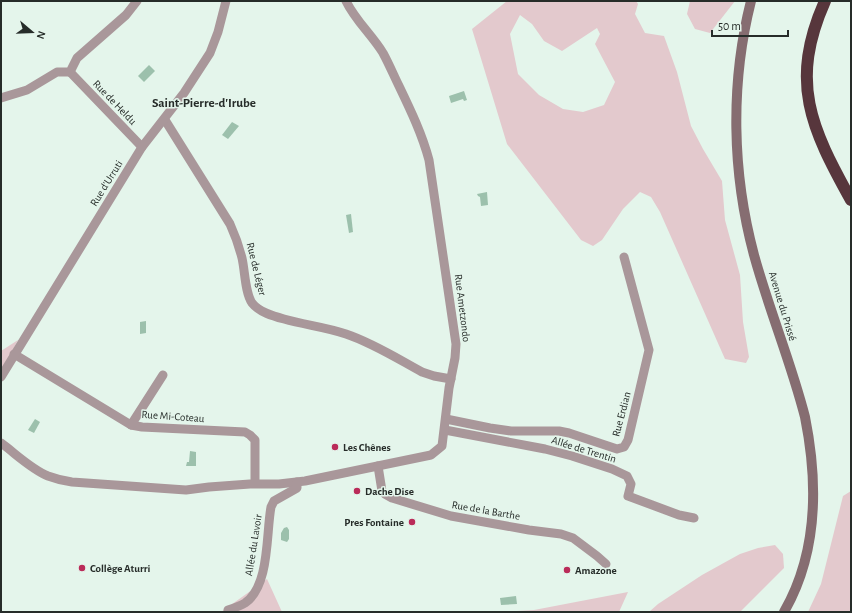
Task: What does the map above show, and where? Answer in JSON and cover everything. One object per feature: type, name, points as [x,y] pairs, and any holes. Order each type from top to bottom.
[{"type":"highway","points":[[825,1],[813,29],[809,48],[806,76],[807,91],[812,117],[822,145],[851,200]]},
{"type":"main road","name":"Avenue du Prissé","points":[[750,1],[741,51],[736,104],[736,130],[741,187],[754,256],[805,417],[813,480],[813,505],[807,549],[794,590],[784,612]]},
{"type":"street","points":[[1,98],[26,90],[57,72],[69,73],[77,58],[126,16],[137,1]]},
{"type":"street","name":"Rue d'Urruti","points":[[1,376],[142,147],[165,120],[210,53],[218,32],[226,1]]},
{"type":"street","name":"Rue Ametzondo","points":[[255,484],[297,482],[378,466],[431,455],[442,446],[456,344],[429,160],[415,120],[383,54],[346,1]]},
{"type":"street","name":"Rue de Heldu","points":[[69,73],[142,147]]},
{"type":"street","name":"Rue de Léger","points":[[165,120],[230,224],[242,258],[248,295],[255,307],[282,318],[329,329],[357,338],[422,372],[451,379]]},
{"type":"street","name":"Rue Erdian","points":[[446,419],[511,431],[564,432],[617,449],[624,447],[628,440],[649,350],[624,257]]},
{"type":"street","name":"Rue Mi-Coteau","points":[[14,354],[131,425],[142,428],[244,432],[250,435],[255,440],[255,484]]},
{"type":"street","points":[[131,425],[163,375]]},
{"type":"street","name":"Allée de Trentin","points":[[445,430],[545,449],[612,469],[626,476],[631,484],[628,496],[679,515],[694,518]]},
{"type":"street","points":[[1,443],[31,466],[46,475],[72,482],[186,490],[255,484]]},
{"type":"street","name":"Rue de la Barthe","points":[[378,466],[382,491],[384,494],[392,498],[450,516],[561,534],[573,538],[598,556],[606,564]]},
{"type":"street","name":"Allée du Lavoir","points":[[228,610],[245,602],[254,593],[260,581],[264,564],[271,507],[274,501],[297,488],[297,482]]},
{"type":"shaded area","points":[[507,1],[636,1],[638,4],[635,14],[645,33],[664,36],[677,72],[691,126],[722,181],[725,220],[740,275],[743,322],[749,357],[746,363],[725,359],[660,212],[651,197],[640,192],[623,209],[602,240],[593,246],[581,240],[507,144],[472,29]],"holes":[[[520,15],[532,24],[544,41],[562,51],[597,28],[600,34],[595,44],[615,82],[604,105],[583,112],[563,109],[539,95],[518,74],[510,34]]]},
{"type":"shaded area","points":[[690,1],[735,1],[710,33],[695,29],[687,14]]},
{"type":"shaded area","points":[[149,65],[155,71],[144,82],[138,76]]},
{"type":"shaded area","points":[[464,91],[467,100],[464,101],[463,99],[451,103],[449,96]]},
{"type":"shaded area","points":[[232,122],[239,126],[228,139],[222,135]]},
{"type":"shaded area","points":[[487,192],[488,205],[481,206],[480,197],[477,194]]},
{"type":"shaded area","points":[[351,214],[353,232],[349,233],[346,215]]},
{"type":"shaded area","points":[[146,321],[146,333],[140,334],[140,322]]},
{"type":"shaded area","points":[[18,340],[1,373],[1,351]]},
{"type":"shaded area","points":[[35,419],[40,422],[34,433],[28,430]]},
{"type":"shaded area","points":[[190,451],[196,452],[196,466],[186,466],[187,462],[189,462]]},
{"type":"shaded area","points":[[851,491],[851,612],[808,612],[821,584],[843,496]]},
{"type":"shaded area","points":[[287,527],[289,530],[289,539],[287,542],[281,540],[281,533],[284,528]]},
{"type":"shaded area","points":[[775,545],[783,554],[784,568],[740,612],[649,612],[658,604],[702,575],[740,554],[758,548]]},
{"type":"shaded area","points":[[267,579],[282,612],[221,612]]},
{"type":"shaded area","points":[[628,592],[619,612],[499,612],[534,610]]},
{"type":"shaded area","points":[[516,596],[517,604],[501,605],[500,598]]},
{"type":"place","name":"Les Chênes","points":[[335,447]]},
{"type":"place","name":"Dache Dise","points":[[357,491]]},
{"type":"place","name":"Pres Fontaine","points":[[412,522]]},
{"type":"place","name":"Collège Aturri","points":[[82,568]]},
{"type":"place","name":"Amazone","points":[[567,570]]},
{"type":"district","name":"Saint-Pierre-d'Irube","points":[[204,102]]}]
